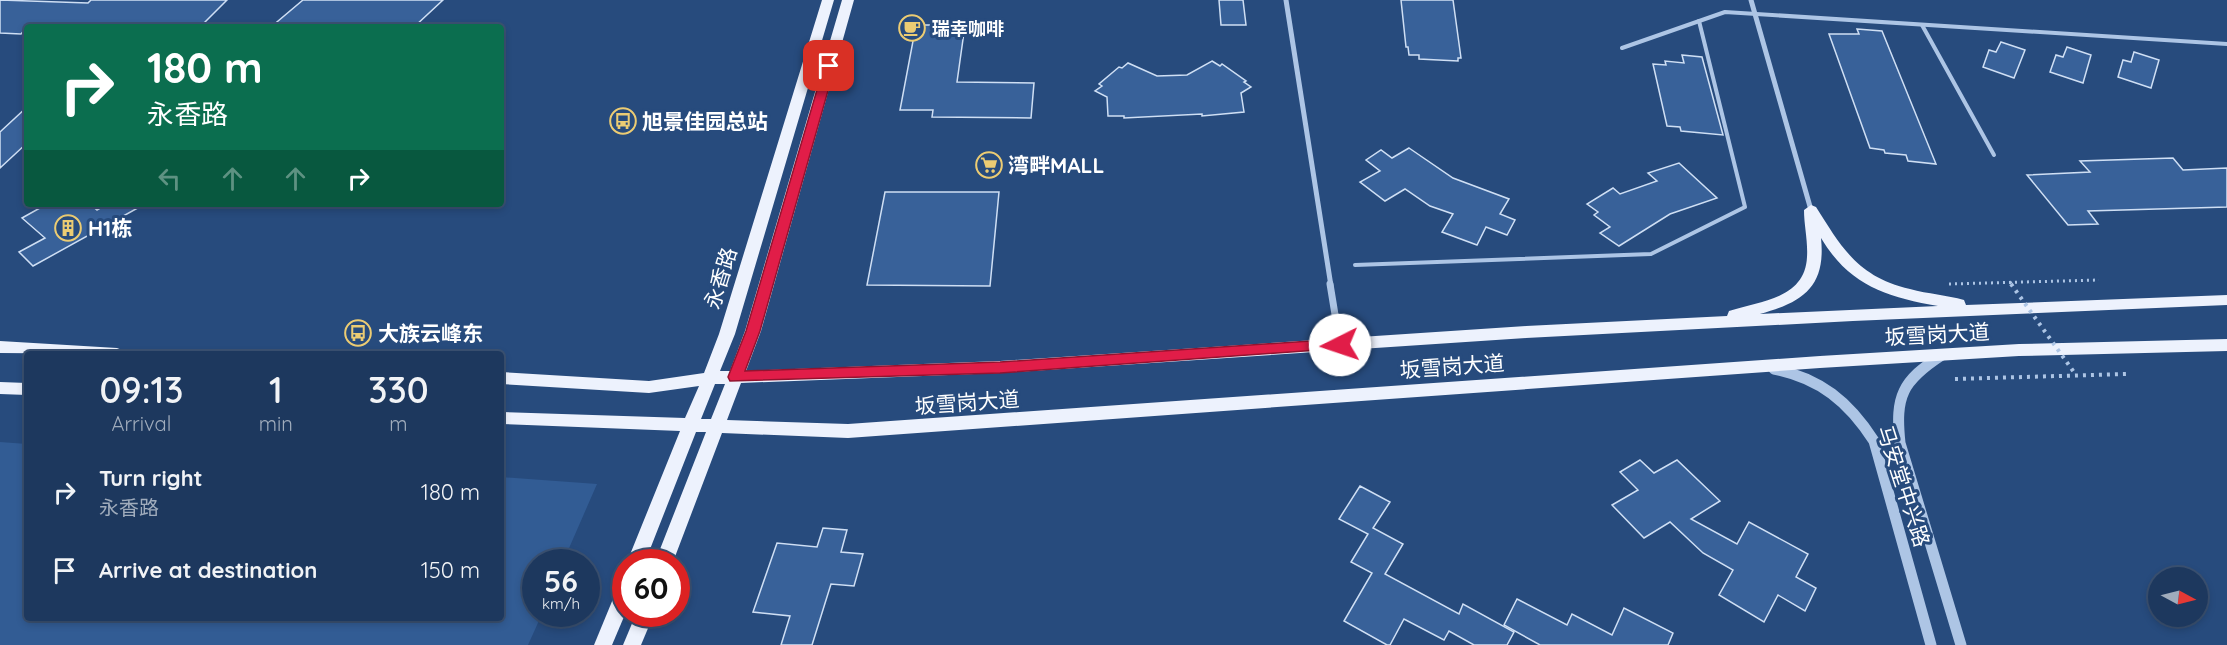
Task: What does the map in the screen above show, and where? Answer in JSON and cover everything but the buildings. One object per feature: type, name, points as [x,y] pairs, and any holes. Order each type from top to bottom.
[{"type":"main road","name":"永香路","points":[[641,549],[727,334],[828,0]]},
{"type":"main road","points":[[669,549],[753,331],[848,0]]},
{"type":"main road","points":[[1811,210],[1838,254],[1867,278],[1904,294],[1990,309]]},
{"type":"main road","points":[[1706,323],[1778,303],[1801,291],[1808,282],[1814,262],[1811,210]]},
{"type":"main road","name":"坂雪岗大道","points":[[504,378],[649,387],[709,378],[1000,367],[1706,323],[2227,300]]},
{"type":"main road","name":"坂雪岗大道","points":[[504,418],[848,431],[1759,366],[2019,350],[2227,345]]},
{"type":"main road","points":[[0,347],[67,351]]},
{"type":"main road","points":[[0,388],[24,389]]},
{"type":"main road","points":[[603,645],[612,623]]},
{"type":"main road","points":[[632,645],[640,627]]},
{"type":"street","points":[[1286,0],[1340,345]]},
{"type":"street","points":[[1751,0],[1811,210]]},
{"type":"street","name":"马安堂中兴路","points":[[1942,355],[1915,371],[1901,391],[1896,413],[1900,443],[1961,645]]},
{"type":"street","name":"马安堂中兴路","points":[[1759,366],[1789,371],[1814,380],[1839,396],[1860,418],[1874,441],[1931,645]]},
{"type":"lane","points":[[1622,48],[1725,12],[2227,44]]},
{"type":"lane","points":[[1355,265],[1651,254],[1745,207],[1699,21]]},
{"type":"lane","points":[[1922,25],[1994,155]]},
{"type":"path","points":[[1948,284],[2098,280]]},
{"type":"path","points":[[2010,282],[2076,375]]},
{"type":"path","points":[[1955,379],[2127,374]]},
{"type":"shaded area","points":[[0,442],[24,444],[24,621],[504,621],[504,477],[597,484],[569,549],[522,549],[522,627],[536,627],[528,645],[0,645]]},
{"type":"place","name":"瑞幸咖啡","points":[[912,28]]},
{"type":"place","name":"旭景佳园总站","points":[[623,121]]},
{"type":"place","name":"湾畔MALL","points":[[989,165]]},
{"type":"place","name":"H1栋","points":[[68,228]]},
{"type":"place","name":"大族云峰东","points":[[358,333]]},
{"type":"route","points":[[829,66],[753,331],[735,377],[1000,367],[1340,345]]}]
